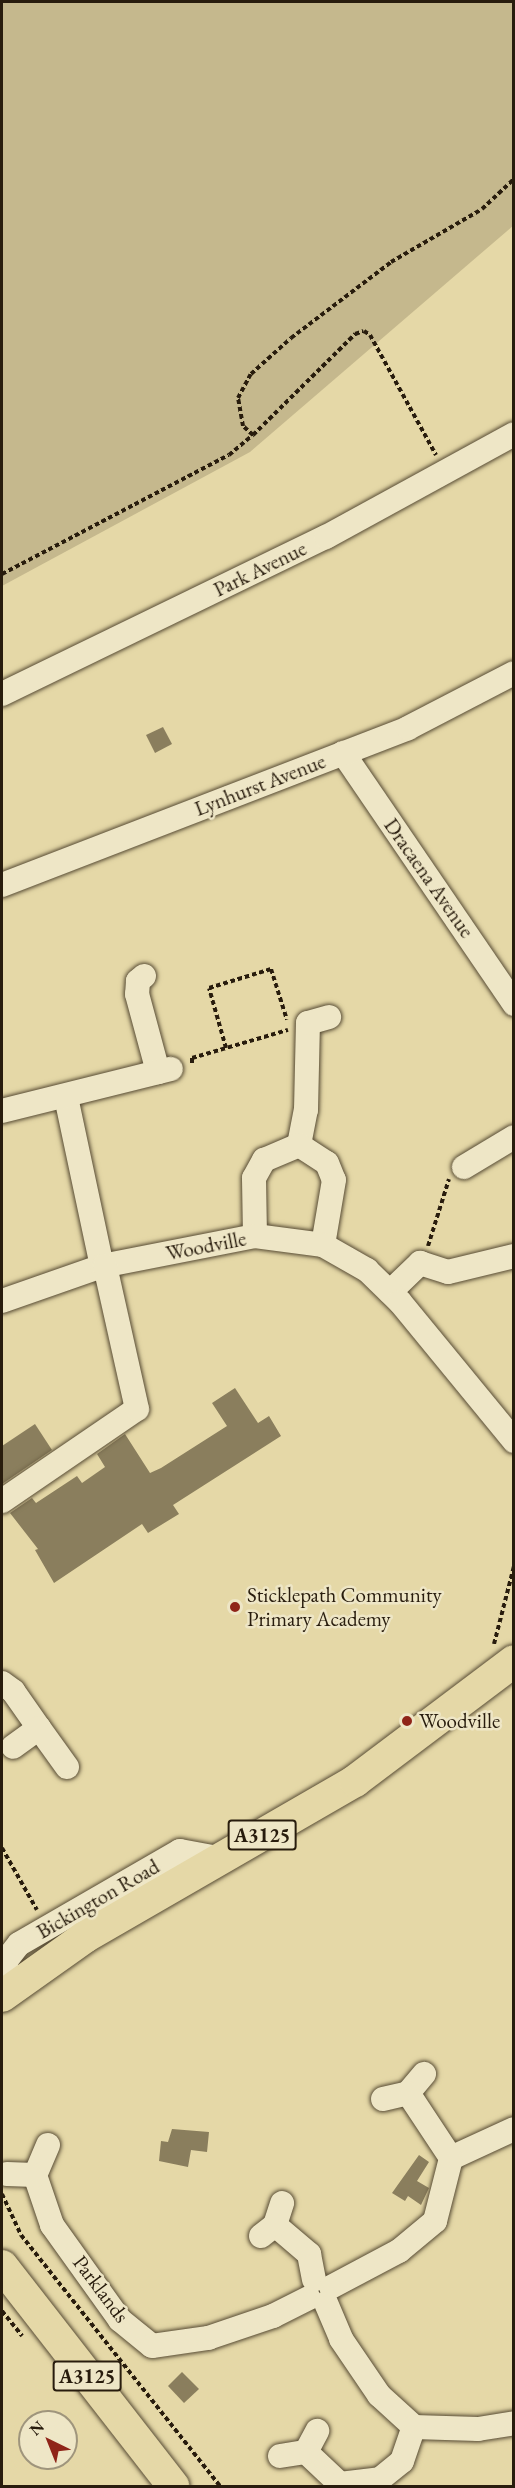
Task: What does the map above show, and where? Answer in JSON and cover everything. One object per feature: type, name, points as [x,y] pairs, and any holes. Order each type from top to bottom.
[{"type":"main road","name":"Bickington Road","points":[[7,1990],[85,1937],[355,1781],[508,1665]]},
{"type":"main road","name":"A3125","points":[[2,2266],[173,2487]]},
{"type":"street","name":"Park Avenue","points":[[2,694],[326,537],[447,474],[513,434]]},
{"type":"street","name":"Lynhurst Avenue","points":[[2,885],[408,728],[513,673]]},
{"type":"street","name":"Dracaena Avenue","points":[[343,753],[513,1004]]},
{"type":"street","points":[[2,1111],[66,1097],[165,1070],[137,994],[138,981],[144,976]]},
{"type":"street","points":[[298,1145],[306,1110],[309,1025]]},
{"type":"street","points":[[2,1501],[137,1409],[66,1097]]},
{"type":"street","points":[[464,1167],[513,1137]]},
{"type":"street","points":[[255,1236],[252,1206],[254,1178],[264,1160],[298,1145]]},
{"type":"street","points":[[298,1145],[327,1163],[334,1180],[323,1245]]},
{"type":"street","name":"Woodville","points":[[2,1301],[103,1266],[255,1236],[323,1245],[368,1270],[390,1292],[513,1441]]},
{"type":"street","points":[[390,1292],[420,1263],[448,1272],[513,1256]]},
{"type":"street","points":[[2,1683],[13,1691],[67,1767]]},
{"type":"street","points":[[13,1747],[39,1728]]},
{"type":"street","name":"Bickington Road","points":[[7,1990],[4,1963],[19,1944],[180,1851],[222,1859]]},
{"type":"street","points":[[383,2099],[408,2093],[424,2074]]},
{"type":"street","points":[[408,2093],[451,2158],[513,2128]]},
{"type":"street","points":[[4,2184],[35,2175],[48,2145]]},
{"type":"street","name":"Parklands","points":[[35,2175],[52,2225],[120,2320],[152,2346],[208,2338],[273,2316],[399,2251],[435,2221],[451,2158]]},
{"type":"street","points":[[272,2222],[309,2254],[320,2292],[341,2338],[379,2395],[414,2427],[478,2429],[513,2423]]},
{"type":"street","points":[[280,2456],[311,2442],[340,2484],[380,2479],[402,2461],[414,2427]]},
{"type":"path","points":[[253,435],[243,426],[238,398],[251,374],[291,338],[392,262],[482,209],[513,179]]},
{"type":"path","points":[[2,574],[229,455],[253,435],[356,334],[364,332],[370,335],[447,474]]},
{"type":"path","points":[[165,1070],[226,1048],[309,1025],[272,969],[209,988],[226,1048]]},
{"type":"path","points":[[420,1263],[451,1170],[464,1167]]},
{"type":"path","points":[[508,1665],[491,1655],[513,1566]]},
{"type":"path","points":[[2,1848],[47,1928]]},
{"type":"path","points":[[4,2184],[21,2235],[220,2487]]},
{"type":"shaded area","points":[[2,2],[513,2],[514,225],[250,452],[2,586]]},
{"type":"building","points":[[163,727],[172,744],[155,753],[146,735]]},
{"type":"building","points":[[235,1388],[258,1423],[269,1416],[281,1436],[173,1505],[179,1514],[148,1533],[142,1524],[54,1583],[35,1550],[38,1549],[10,1513],[32,1498],[36,1503],[77,1476],[82,1483],[105,1467],[97,1454],[125,1434],[150,1473],[161,1468],[227,1426],[212,1403]]},
{"type":"building","points":[[35,1424],[52,1450],[2,1484],[2,1446]]},
{"type":"building","points":[[172,2129],[209,2132],[207,2152],[191,2150],[188,2167],[159,2161],[161,2141],[168,2142]]},
{"type":"building","points":[[419,2155],[429,2162],[417,2181],[429,2188],[421,2205],[408,2196],[405,2201],[392,2193]]},
{"type":"building","points":[[182,2372],[199,2389],[184,2403],[168,2386]]},
{"type":"place","name":"Sticklepath Community Primary Academy","points":[[235,1607]]},
{"type":"place","name":"Woodville","points":[[407,1721]]}]
